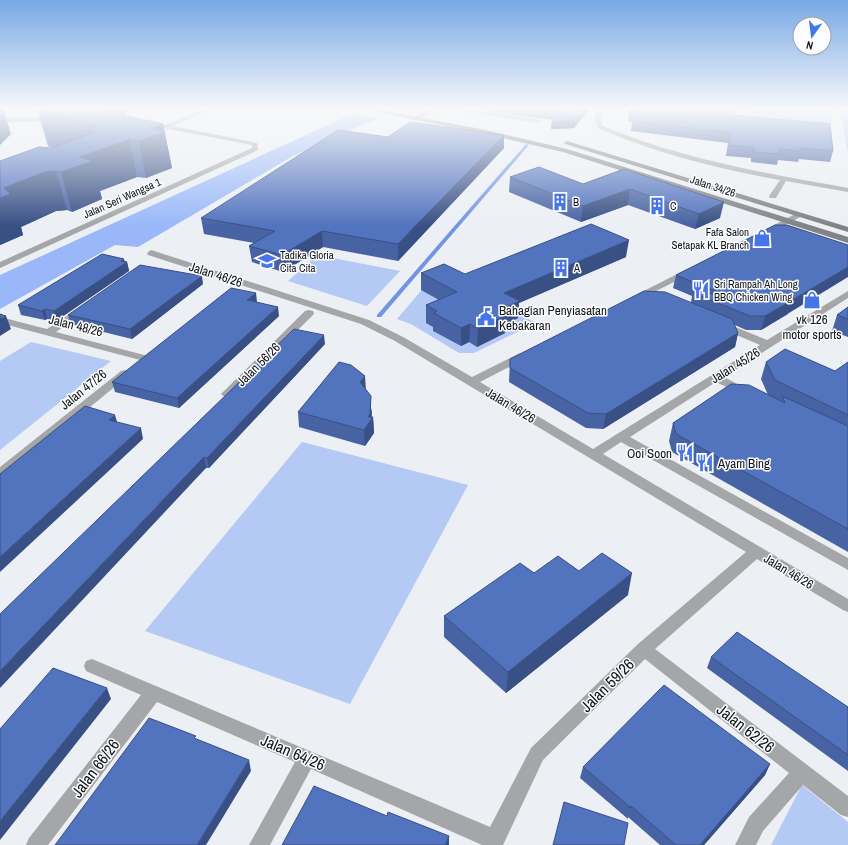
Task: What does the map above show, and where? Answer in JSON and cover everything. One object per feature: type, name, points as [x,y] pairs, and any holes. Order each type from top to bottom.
[{"type":"main road","name":"Jalan 34/26","points":[[554,147],[848,240]]},
{"type":"main road","name":"Jalan 34/26","points":[[586,147],[848,230]]},
{"type":"street","name":"Jalan Seri Wangsa 1","points":[[0,265],[247,154],[256,147]]},
{"type":"street","points":[[656,147],[742,171],[848,190]]},
{"type":"street","points":[[773,196],[784,179]]},
{"type":"street","points":[[754,237],[800,215]]},
{"type":"street","points":[[772,228],[787,233]]},
{"type":"street","name":"Jalan 46/26","points":[[151,253],[365,322],[399,339],[848,606]]},
{"type":"street","points":[[624,304],[696,267]]},
{"type":"street","points":[[228,291],[239,281]]},
{"type":"street","points":[[645,293],[660,299]]},
{"type":"street","name":"Jalan 45/26","points":[[594,454],[848,294]]},
{"type":"street","points":[[48,333],[92,302]]},
{"type":"street","name":"Jalan 56/26","points":[[216,404],[309,313]]},
{"type":"street","name":"Jalan 48/26","points":[[0,320],[48,333],[147,355]]},
{"type":"street","points":[[718,324],[767,344]]},
{"type":"street","points":[[471,382],[534,350]]},
{"type":"street","name":"Jalan 47/26","points":[[0,474],[147,355]]},
{"type":"street","points":[[715,378],[757,398]]},
{"type":"street","points":[[621,437],[848,565]]},
{"type":"street","name":"Jalan 59/26","points":[[493,842],[537,754],[644,649],[756,551]]},
{"type":"street","name":"Jalan 62/26","points":[[644,649],[848,808]]},
{"type":"street","name":"Jalan 64/26","points":[[92,666],[307,758],[493,842]]},
{"type":"street","name":"Jalan 66/26","points":[[36,845],[154,692]]},
{"type":"street","points":[[259,845],[307,758]]},
{"type":"street","points":[[745,845],[756,824],[802,772]]},
{"type":"shaded area","points":[[279,147],[312,147],[293,156],[138,247],[115,245],[0,309],[0,275]]},
{"type":"shaded area","points":[[317,255],[400,271],[367,306],[288,281]]},
{"type":"shaded area","points":[[437,272],[536,323],[474,353],[459,353],[411,324],[397,319]]},
{"type":"shaded area","points":[[31,342],[111,361],[0,450],[0,361]]},
{"type":"shaded area","points":[[302,442],[468,485],[350,704],[145,631]]},
{"type":"shaded area","points":[[802,785],[848,822],[848,845],[771,845]]},
{"type":"building","points":[[38,147],[107,147],[79,157],[93,161],[61,172],[45,172],[4,188],[11,194],[0,198],[0,161]]},
{"type":"building","points":[[311,147],[492,147],[398,244],[322,231],[282,255],[249,246],[275,231],[201,218]]},
{"type":"building","points":[[749,147],[833,147],[833,151],[801,148],[801,151],[779,149],[780,154],[753,152],[754,148]]},
{"type":"building","points":[[539,167],[583,184],[624,169],[724,202],[699,214],[630,189],[583,206],[510,177]]},
{"type":"building","points":[[591,224],[629,240],[504,293],[520,301],[498,311],[507,315],[478,329],[470,324],[461,328],[434,313],[437,311],[426,305],[457,292],[421,273],[444,264],[465,274]]},
{"type":"building","points":[[775,225],[787,225],[848,245],[848,267],[765,316],[750,316],[693,293],[723,294],[676,275]]},
{"type":"building","points":[[102,254],[124,259],[121,261],[127,262],[54,311],[45,309],[42,311],[18,305]]},
{"type":"building","points":[[140,265],[202,276],[130,329],[68,315]]},
{"type":"building","points":[[231,288],[256,293],[247,300],[278,307],[177,398],[112,382]]},
{"type":"building","points":[[644,291],[665,292],[732,319],[738,333],[606,414],[588,413],[510,368],[510,359]]},
{"type":"building","points":[[848,307],[848,319],[837,315]]},
{"type":"building","points":[[0,314],[6,316],[0,319]]},
{"type":"building","points":[[294,329],[324,335],[207,458],[204,457],[0,671],[0,614]]},
{"type":"building","points":[[785,349],[835,371],[848,362],[848,415],[775,380],[766,362]]},
{"type":"building","points":[[339,362],[351,365],[365,376],[360,382],[371,396],[370,414],[368,417],[373,417],[364,430],[298,412]]},
{"type":"building","points":[[731,384],[749,385],[785,403],[782,396],[848,426],[848,529],[676,434],[673,423]]},
{"type":"building","points":[[85,406],[115,415],[109,420],[141,428],[0,557],[0,474]]},
{"type":"building","points":[[602,553],[632,573],[508,672],[444,616],[520,563],[534,573],[558,556],[579,571]]},
{"type":"building","points":[[737,632],[848,707],[848,755],[711,657]]},
{"type":"building","points":[[53,668],[107,688],[0,821],[0,729]]},
{"type":"building","points":[[664,685],[770,764],[700,845],[676,845],[583,767]]},
{"type":"building","points":[[149,718],[196,736],[194,738],[249,760],[197,845],[55,845]]},
{"type":"building","points":[[314,786],[387,816],[388,812],[449,836],[445,845],[282,845]]},
{"type":"building","points":[[564,802],[628,823],[624,845],[553,845]]},
{"type":"waterway","points":[[379,316],[525,147]]},
{"type":"place","name":"B","points":[[560,202]]},
{"type":"place","name":"C","points":[[657,206]]},
{"type":"place","name":"Fafa Salon Setapak KL Branch","points":[[762,238]]},
{"type":"place","name":"Tadika Gloria Cita Cita","points":[[267,261]]},
{"type":"place","name":"A","points":[[561,268]]},
{"type":"place","name":"Sri Rampah Ah Long BBQ Chicken Wing","points":[[701,290]]},
{"type":"place","name":"vk 126 motor sports","points":[[812,300]]},
{"type":"place","name":"Bahagian Penyiasatan Kebakaran","points":[[486,317]]},
{"type":"place","name":"Ooi Soon","points":[[685,453]]},
{"type":"place","name":"Ayam Bing","points":[[705,463]]}]
